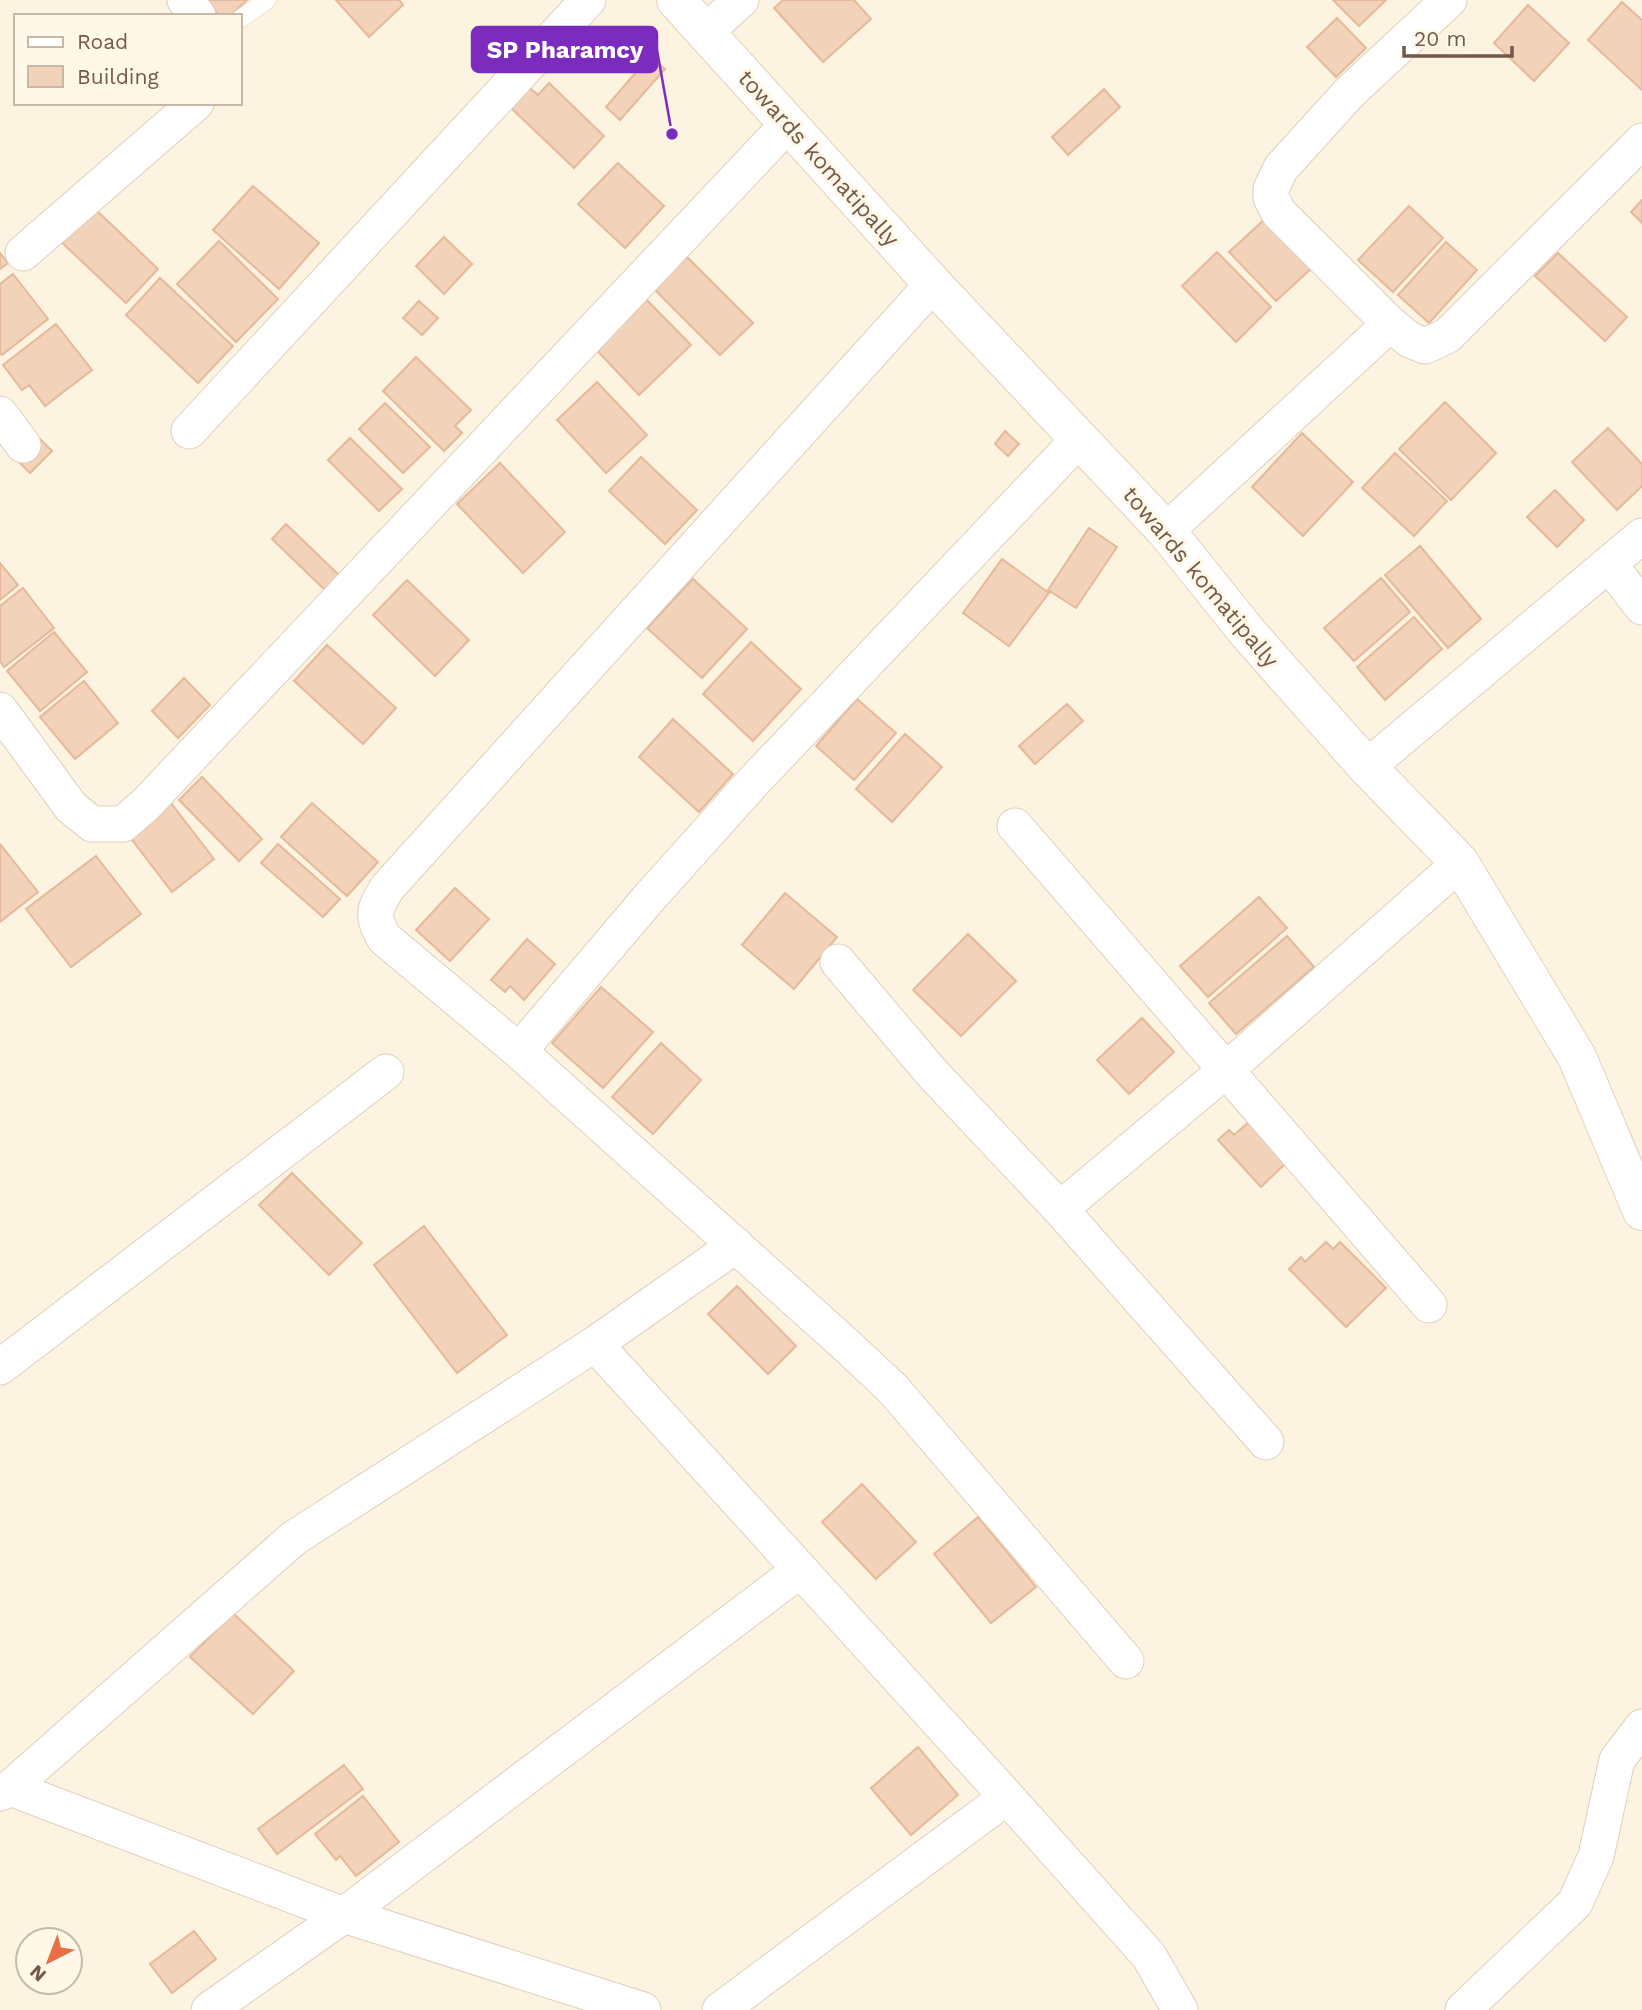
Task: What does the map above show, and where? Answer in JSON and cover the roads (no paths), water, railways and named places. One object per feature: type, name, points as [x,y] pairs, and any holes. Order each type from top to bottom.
[{"type":"street","points":[[185,0],[196,14]]},
{"type":"street","points":[[189,431],[588,0]]},
{"type":"street","name":"towards komatipally","points":[[676,0],[933,285],[1167,531],[1248,633],[1367,767],[1460,863],[1577,1057],[1642,1211]]},
{"type":"street","points":[[705,32],[741,0]]},
{"type":"street","points":[[1449,0],[1350,92],[1281,168],[1271,189],[1271,198],[1279,213],[1390,324],[1410,340],[1425,346],[1447,336],[1642,141]]},
{"type":"street","points":[[23,253],[194,105]]},
{"type":"street","points":[[0,710],[71,807],[92,824],[123,824],[146,804],[788,124]]},
{"type":"street","points":[[933,285],[387,888],[375,908],[377,925],[384,938],[519,1051],[893,1389],[1126,1661]]},
{"type":"street","points":[[1167,531],[1390,324]]},
{"type":"street","points":[[0,414],[23,445]]},
{"type":"street","points":[[519,1051],[649,898],[754,781],[1079,439]]},
{"type":"street","points":[[1367,767],[1642,536]]},
{"type":"street","points":[[1609,564],[1642,607]]},
{"type":"street","points":[[1015,826],[1429,1305]]},
{"type":"street","points":[[1060,1209],[1226,1071],[1460,863]]},
{"type":"street","points":[[838,962],[932,1073],[1060,1209],[1266,1442]]},
{"type":"street","points":[[0,1367],[386,1072]]},
{"type":"street","points":[[643,2010],[344,1915],[5,1790],[294,1538],[595,1344],[736,1245]]},
{"type":"street","points":[[595,1344],[1149,1956],[1180,2010]]},
{"type":"street","points":[[209,2010],[344,1915],[800,1570]]},
{"type":"street","points":[[1463,2010],[1575,1903],[1596,1856],[1617,1760],[1642,1727]]},
{"type":"street","points":[[720,2010],[1007,1797]]},
{"type":"lane","points":[[242,18],[267,0]]},
{"type":"place","name":"SP Pharamcy","points":[[672,134]]}]
